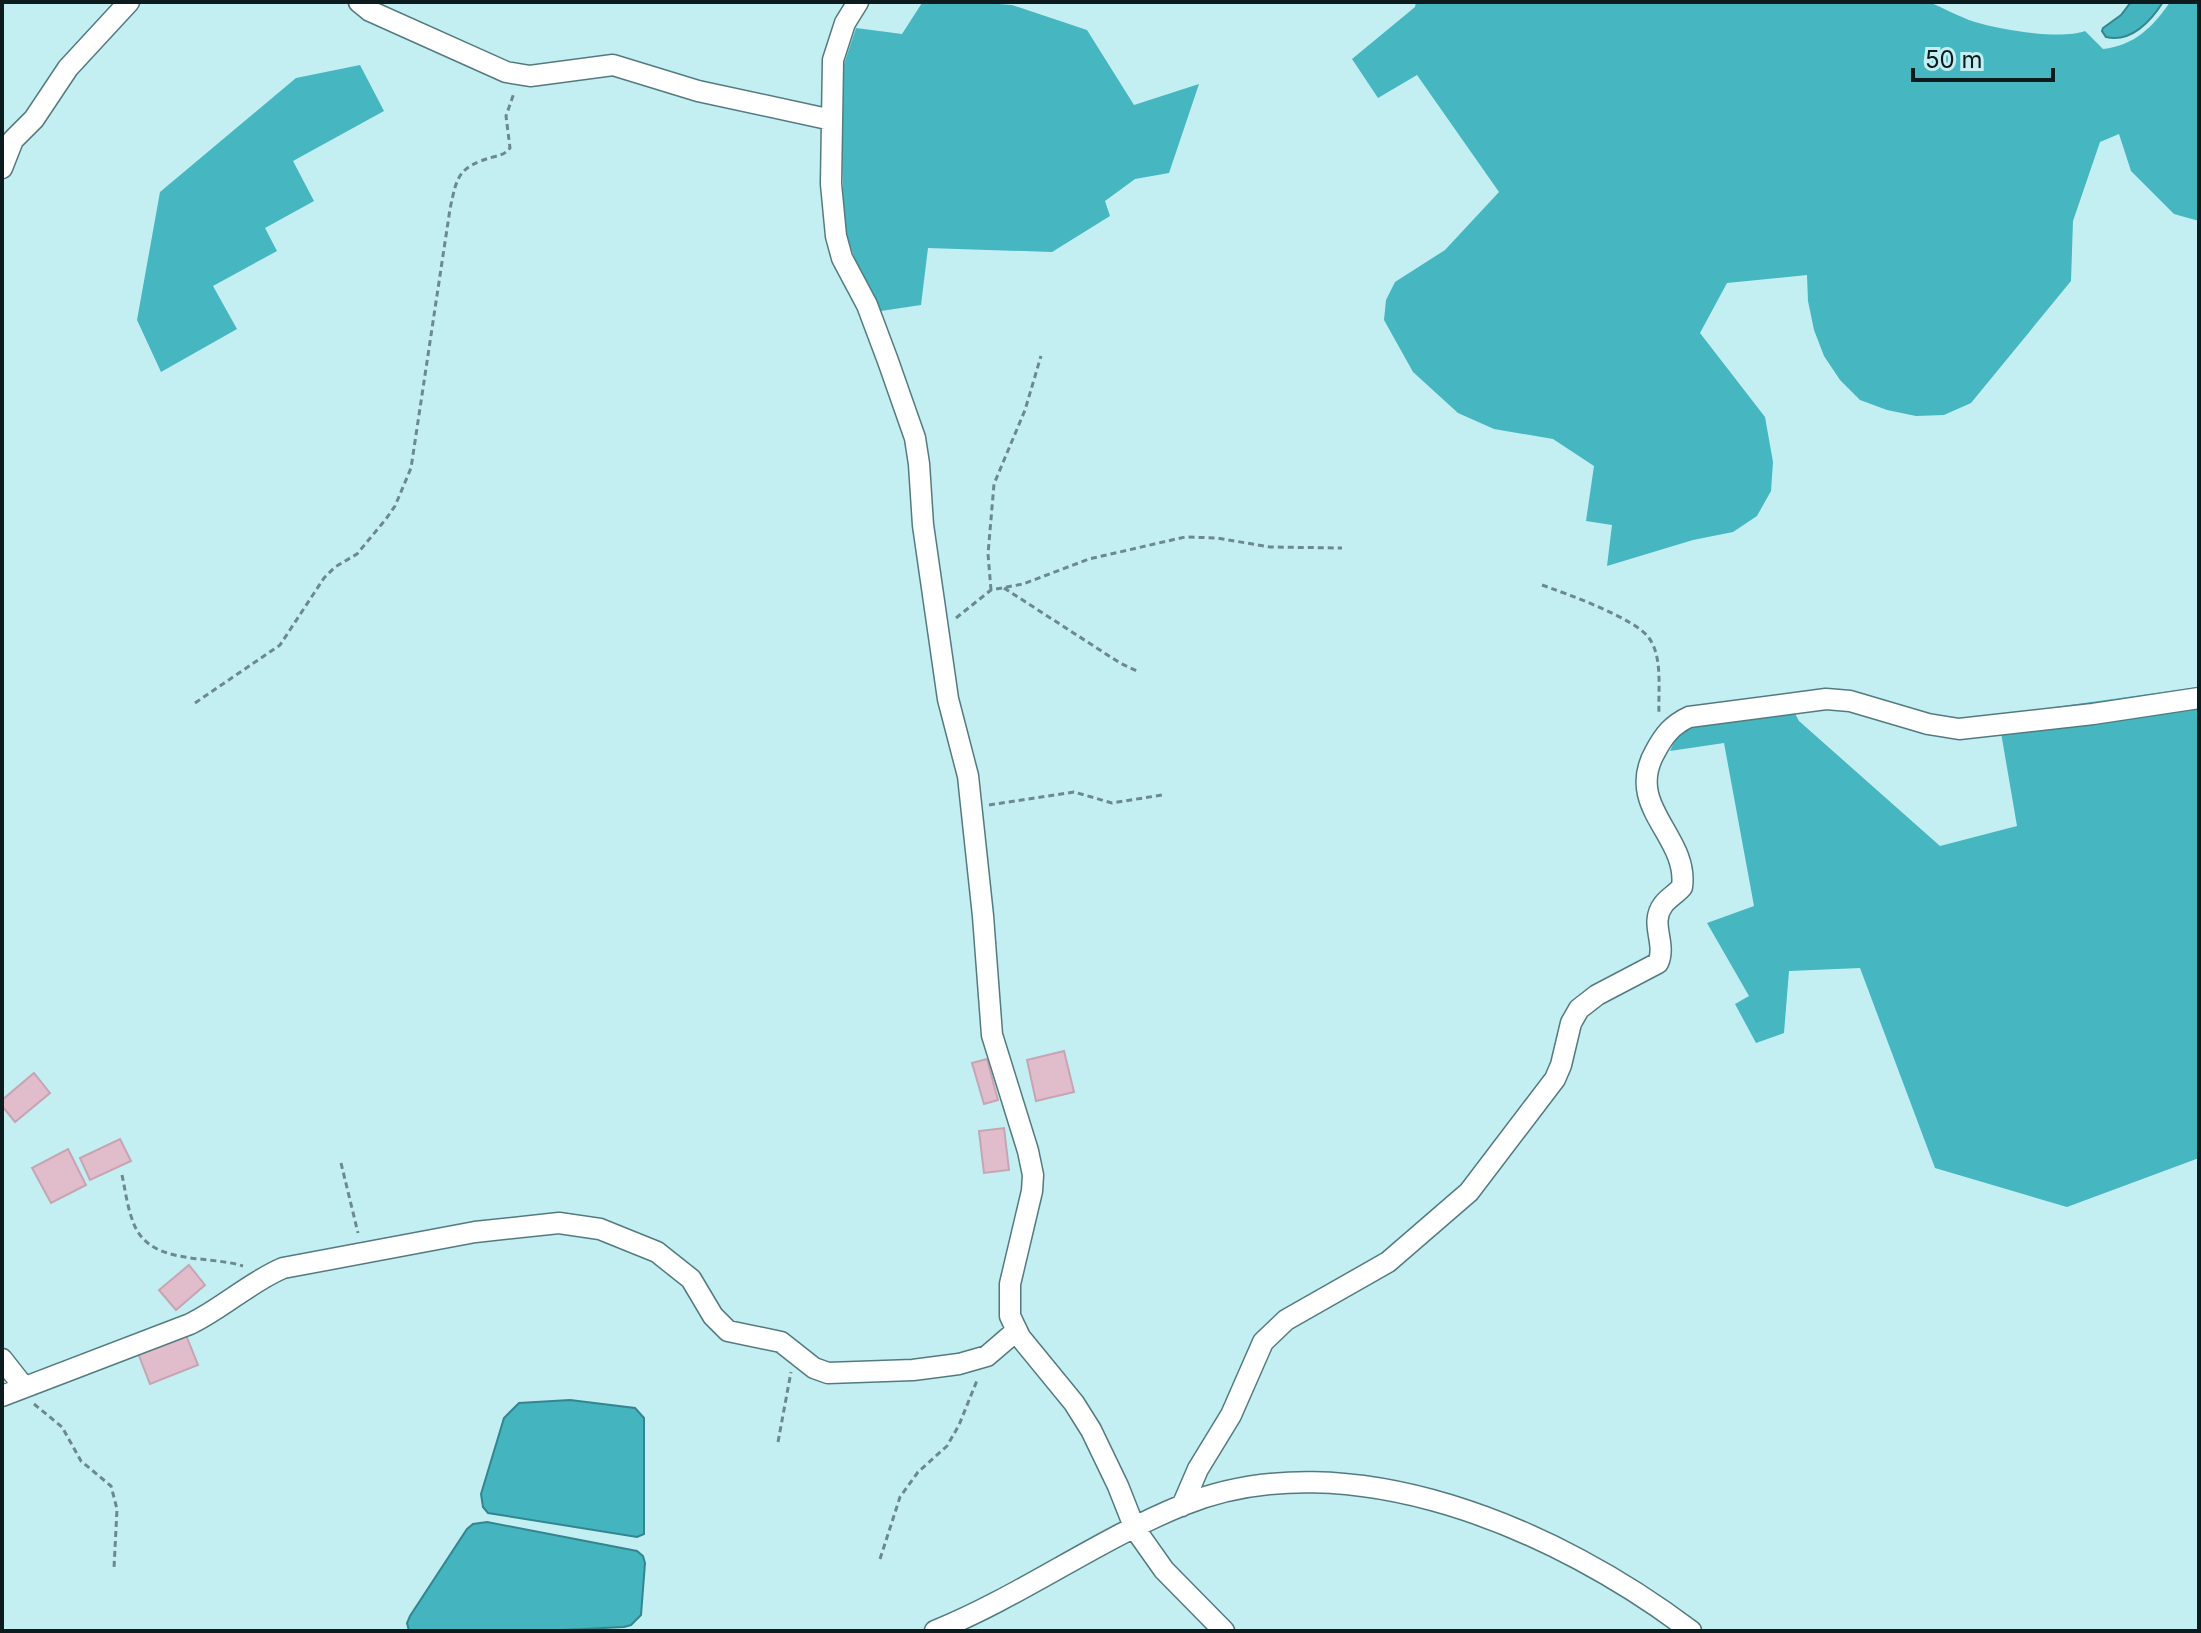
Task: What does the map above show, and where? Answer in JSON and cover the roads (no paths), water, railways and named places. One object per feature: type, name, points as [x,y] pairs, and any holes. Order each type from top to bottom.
[{"type":"street","points":[[2,168],[13,140],[34,119],[68,68],[129,2]]},
{"type":"street","points":[[359,2],[370,11],[506,72],[530,76],[613,65],[698,91],[832,120]]},
{"type":"street","points":[[858,2],[845,23],[833,60],[831,184],[836,236],[842,258],[878,333],[915,438],[948,699],[968,776],[992,1035],[1033,1175],[1010,1284],[1010,1316],[1016,1331],[1074,1403],[1091,1430],[1135,1529],[1164,1570],[1224,1631]]},
{"type":"street","points":[[1182,1506],[1198,1469],[1231,1415],[1263,1342],[1286,1320],[1388,1262],[1469,1192],[1555,1079],[1571,1023],[1579,1009],[1610,987],[1658,963],[1662,948],[1657,917],[1664,902],[1682,887],[1683,879],[1671,841],[1646,789],[1647,766],[1675,723],[1689,717],[1810,700],[1850,701],[1928,724],[1959,729],[2199,698]]},
{"type":"street","points":[[2,1396],[190,1324],[283,1268],[475,1232],[559,1223],[600,1229],[657,1252],[691,1279],[713,1316],[728,1331],[774,1340],[814,1368],[828,1373],[913,1370],[959,1364],[987,1356],[1016,1331]]},
{"type":"street","points":[[2,1359],[24,1387]]},
{"type":"street","points":[[935,1631],[1182,1506],[1231,1491],[1303,1482],[1390,1490],[1500,1523],[1553,1546],[1618,1581],[1691,1631]]}]
